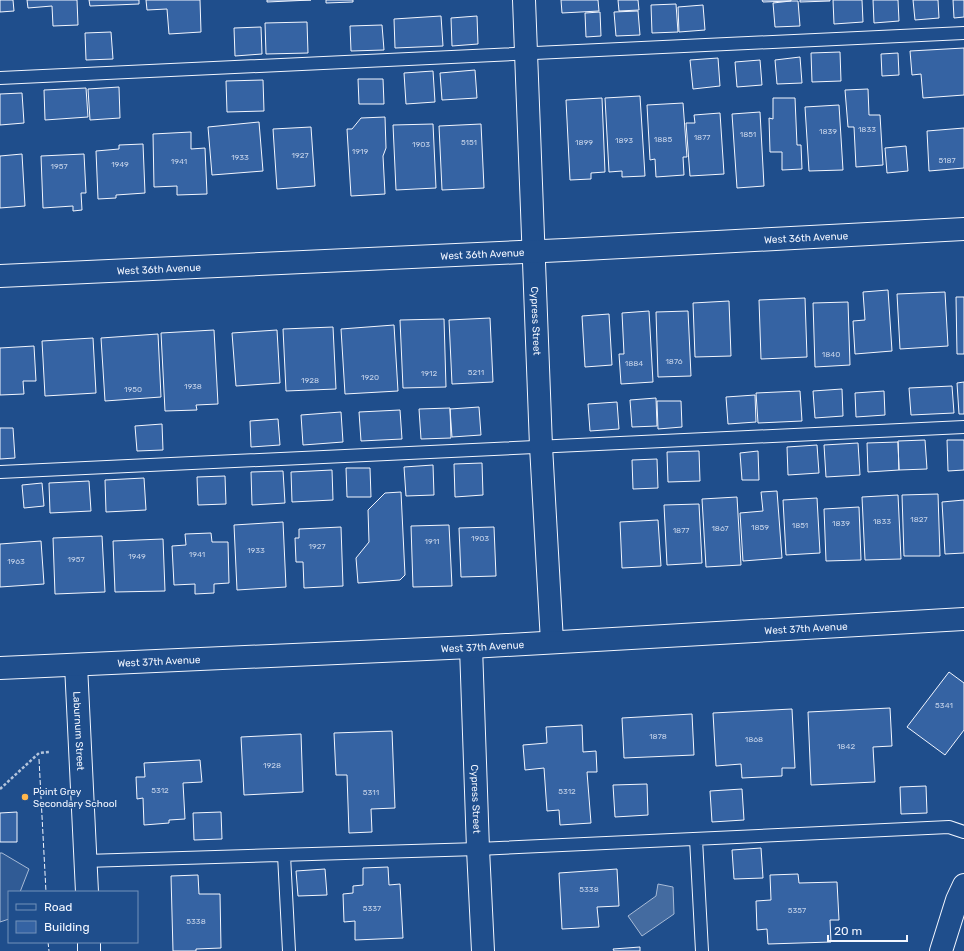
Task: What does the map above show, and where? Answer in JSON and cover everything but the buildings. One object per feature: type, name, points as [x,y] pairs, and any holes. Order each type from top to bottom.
[{"type":"street","name":"Cypress Street","points":[[524,0],[541,446],[552,642]]},
{"type":"street","name":"West 36th Avenue","points":[[0,276],[964,229]]},
{"type":"street","name":"West 37th Avenue","points":[[0,668],[552,642],[964,619]]},
{"type":"street","name":"Cypress Street","points":[[470,646],[483,951]]},
{"type":"street","name":"Laburnum Street","points":[[76,665],[87,891]]},
{"type":"street","points":[[941,951],[956,900],[964,885]]},
{"type":"lane","points":[[0,78],[964,33]]},
{"type":"lane","points":[[0,472],[964,427]]},
{"type":"lane","points":[[85,861],[478,849],[949,827],[964,832]]},
{"type":"lane","points":[[696,839],[702,951]]},
{"type":"lane","points":[[284,855],[289,951]]},
{"type":"path","points":[[0,789],[39,753],[49,752]]},
{"type":"shaded area","points":[[0,853],[2,853],[29,869],[20,891],[8,891],[8,919],[0,922]]},
{"type":"shaded area","points":[[658,884],[673,887],[674,914],[642,936],[628,916],[656,896]]},
{"type":"fence","points":[[39,759],[46,891]]},
{"type":"fence","points":[[48,943],[49,951]]},
{"type":"place","name":"Point Grey Secondary School","points":[[25,797]]}]
